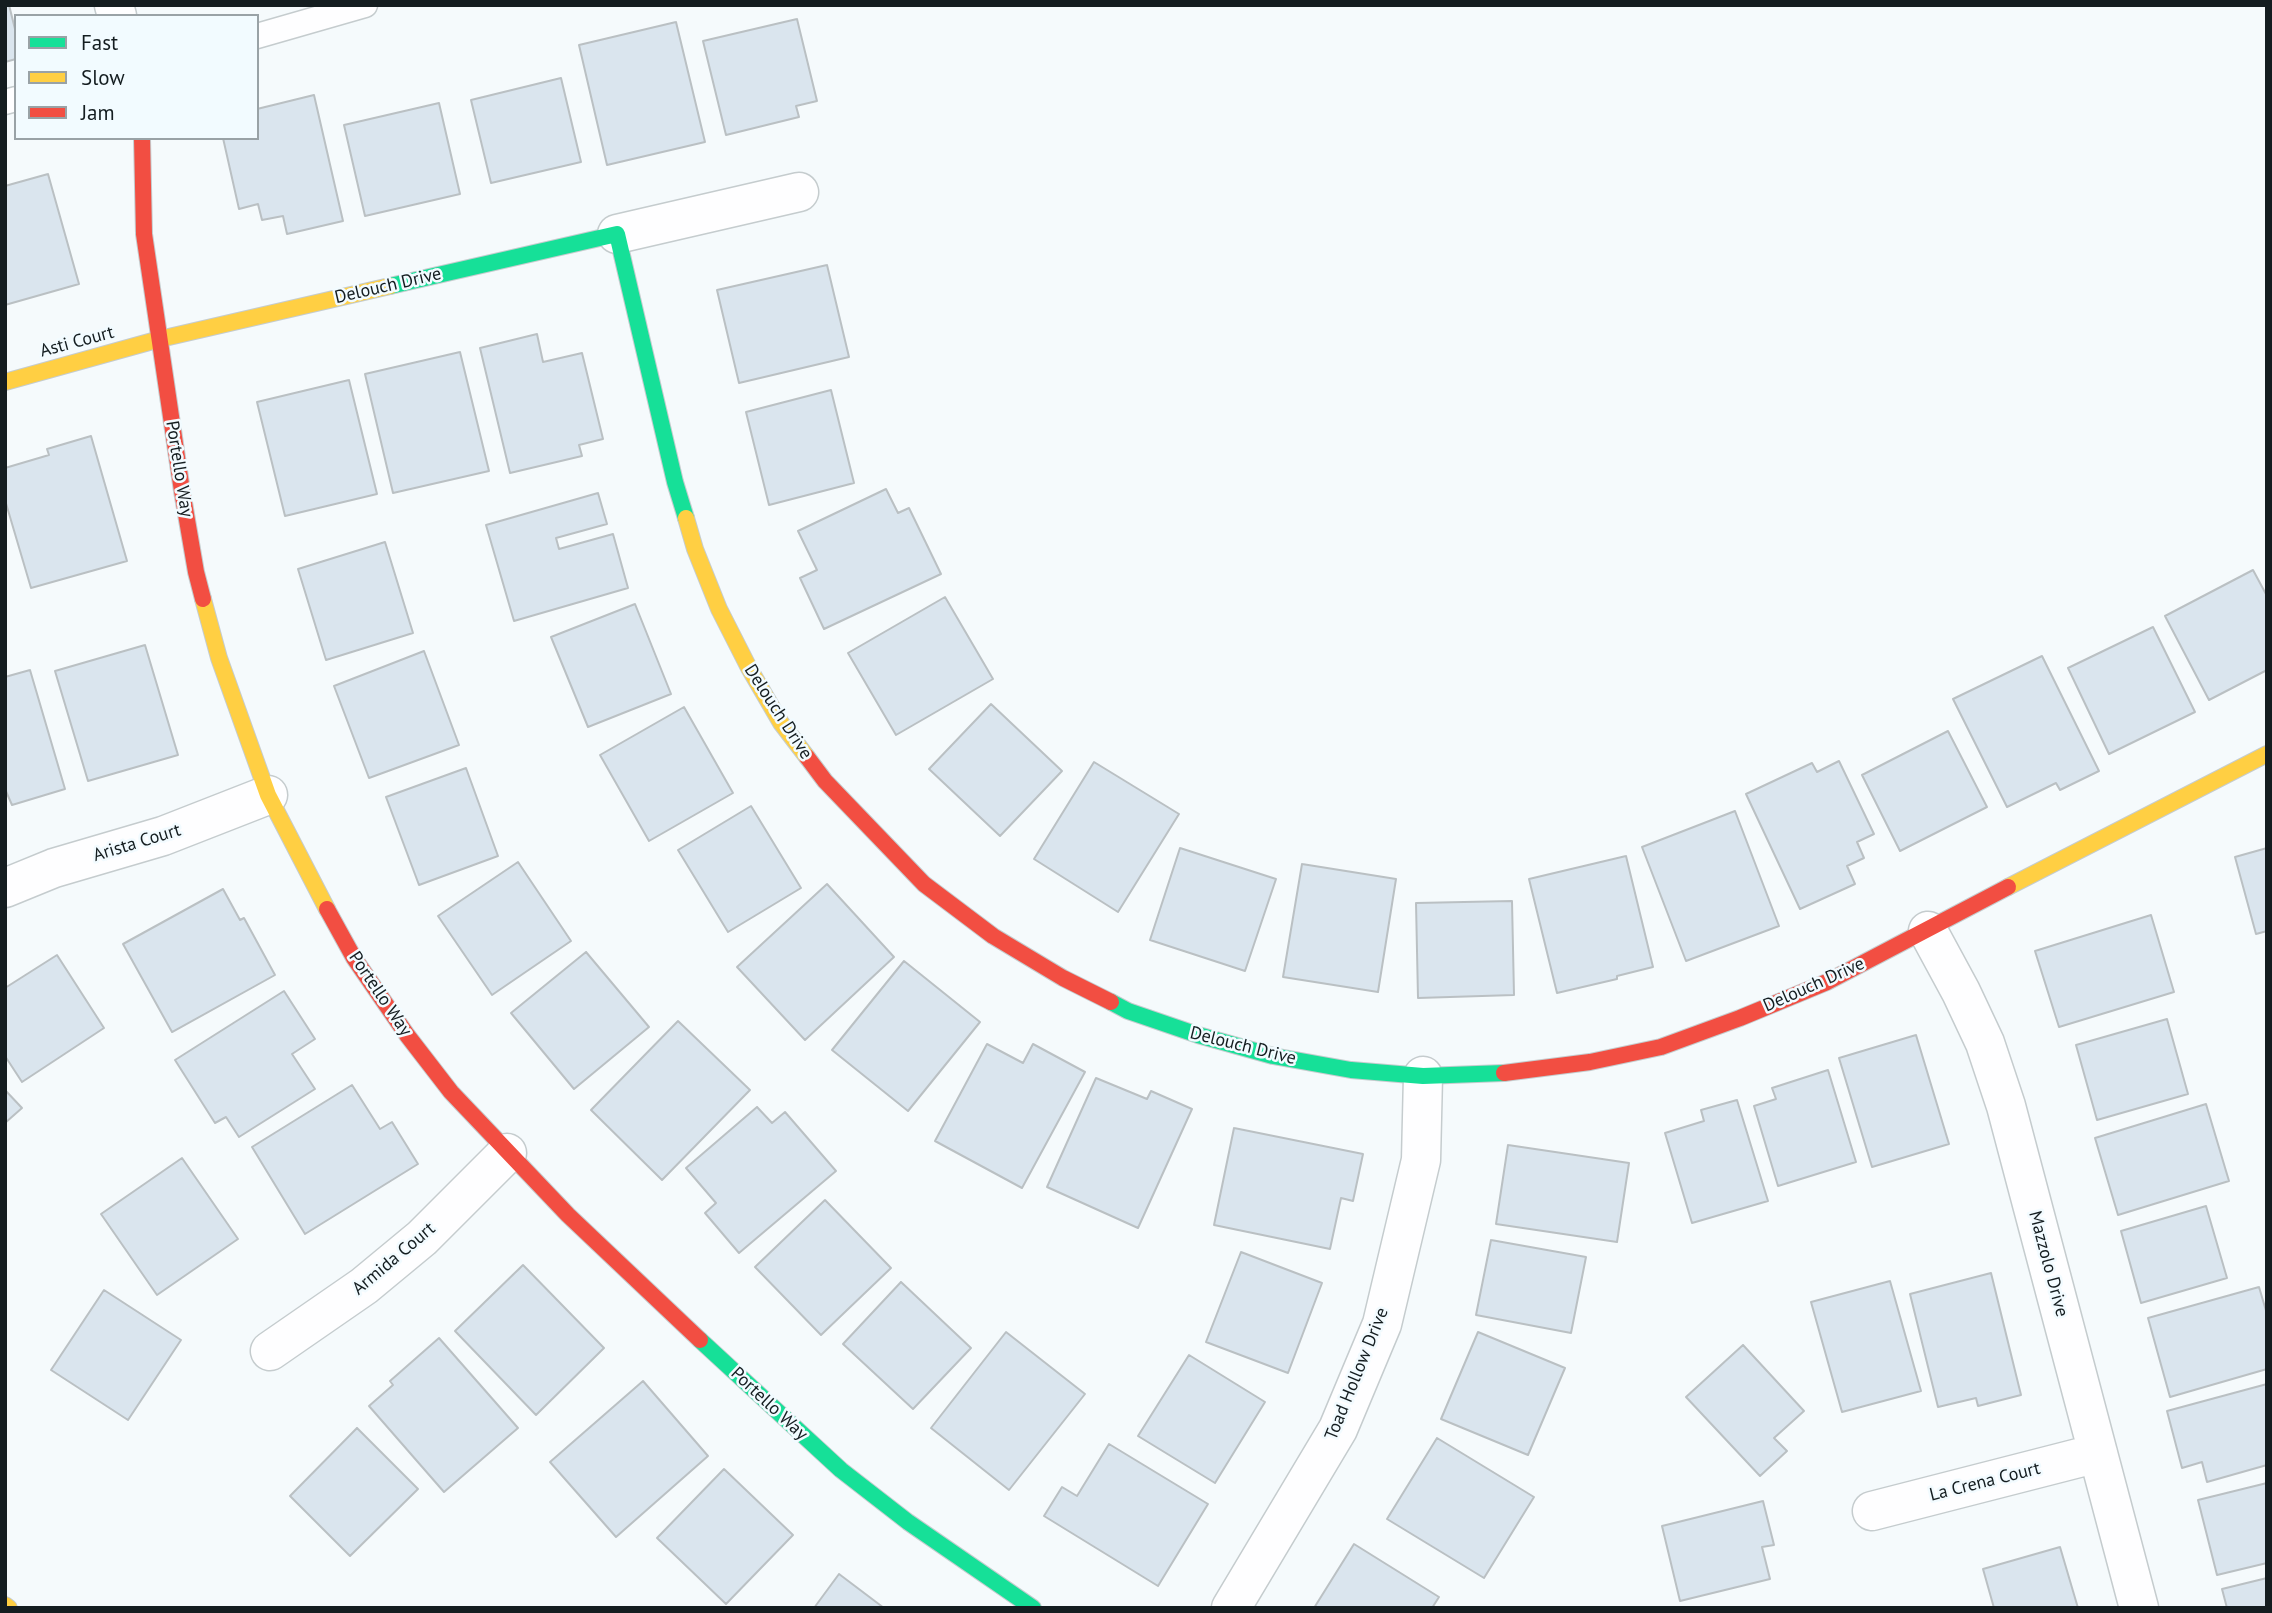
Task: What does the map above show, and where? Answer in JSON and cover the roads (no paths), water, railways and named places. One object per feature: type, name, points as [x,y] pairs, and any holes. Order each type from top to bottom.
[{"type":"street","name":"Portello Way","points":[[142,140],[144,234],[196,572],[219,658],[268,795],[354,958],[414,1045],[451,1092],[568,1215],[841,1470],[908,1522],[1033,1608]]},
{"type":"street","name":"Delouch Drive","points":[[160,339],[799,192]]},
{"type":"street","name":"Delouch Drive","points":[[617,234],[675,482],[695,548],[719,610],[781,723],[824,782],[860,820],[924,884],[993,936],[1063,978],[1128,1011],[1198,1035],[1273,1056],[1351,1070],[1423,1076],[1510,1073],[1590,1062],[1661,1047],[1827,982],[2267,754]]},
{"type":"street","name":"Asti Court","points":[[5,382],[160,339]]},
{"type":"street","name":"Arista Court","points":[[5,888],[54,868],[163,836],[268,795]]},
{"type":"street","name":"Mazzolo Drive","points":[[1928,931],[1985,1043],[2006,1107],[2139,1608]]},
{"type":"street","name":"Toad Hollow Drive","points":[[1231,1608],[1338,1429],[1382,1324],[1421,1160],[1423,1076]]},
{"type":"street","name":"Armida Court","points":[[270,1351],[364,1286],[422,1238],[507,1153]]},
{"type":"street","name":"La Crena Court","points":[[1872,1511],[2098,1453]]},
{"type":"lane","points":[[259,35],[365,5]]}]
